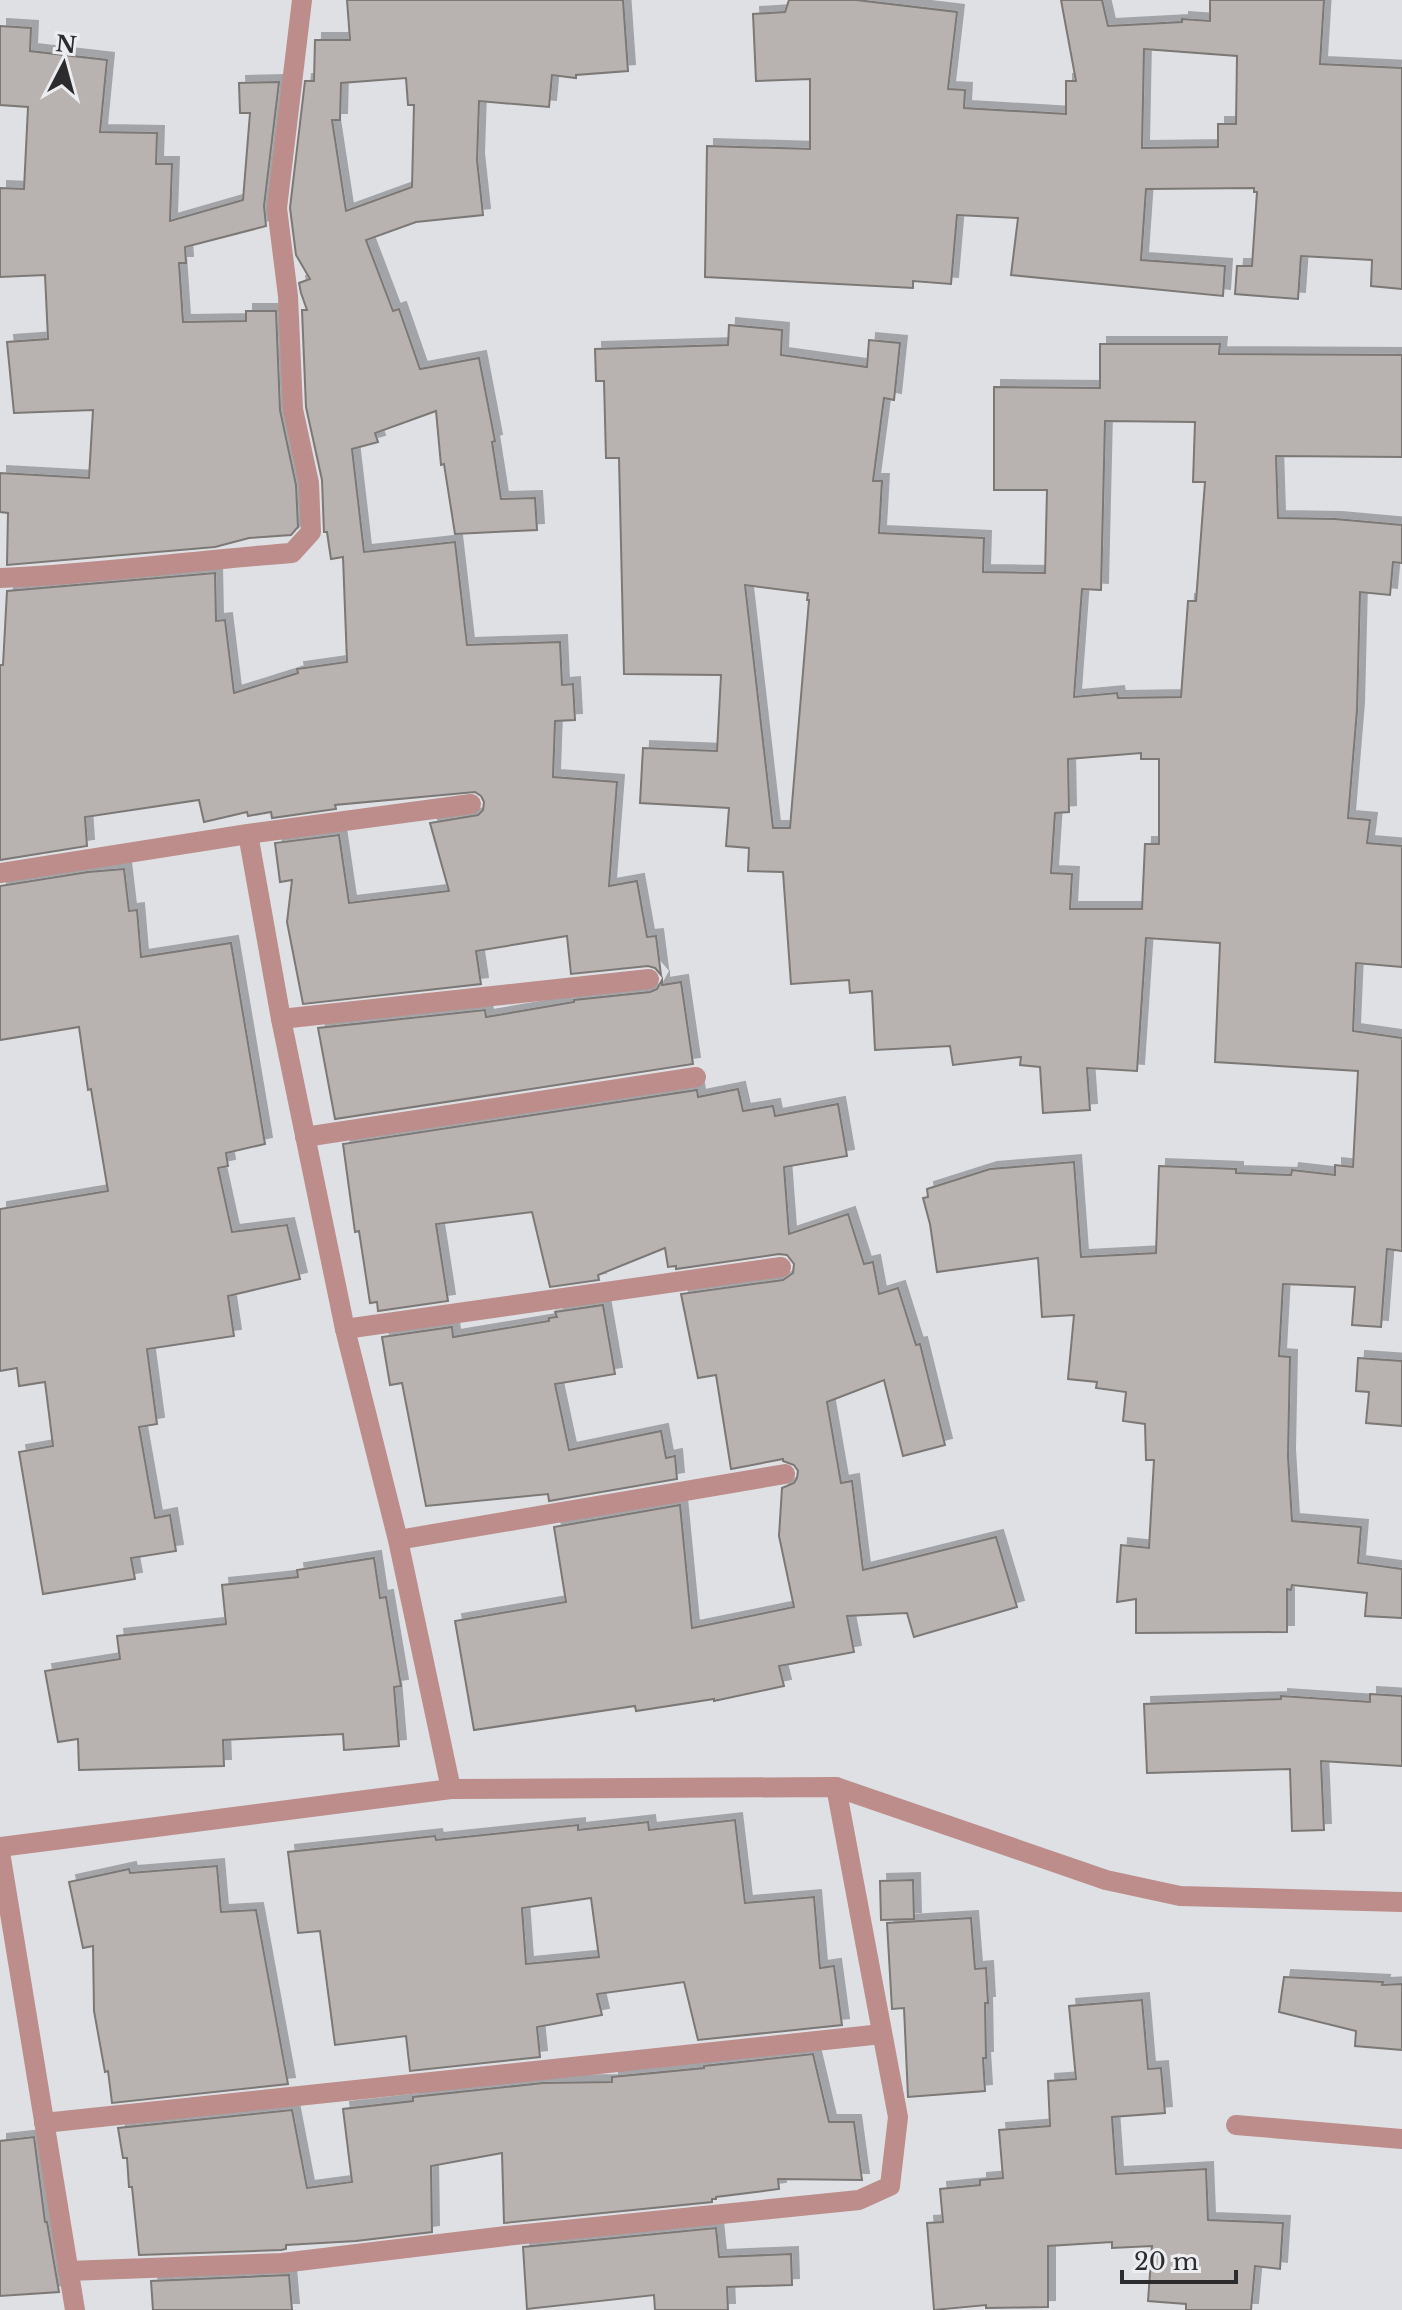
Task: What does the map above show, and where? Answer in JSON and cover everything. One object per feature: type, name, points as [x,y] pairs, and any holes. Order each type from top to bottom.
[{"type":"street","points":[[0,578],[292,553],[311,532],[309,483],[293,409],[288,296],[277,208],[302,0]]},
{"type":"street","points":[[0,873],[248,834],[471,804]]},
{"type":"street","points":[[248,834],[281,1019],[345,1329],[398,1540],[451,1789]]},
{"type":"street","points":[[281,1019],[649,979]]},
{"type":"street","points":[[305,1137],[696,1077]]},
{"type":"street","points":[[345,1329],[781,1267]]},
{"type":"street","points":[[398,1540],[785,1474]]},
{"type":"street","points":[[68,2271],[282,2263],[506,2236],[859,2200],[890,2186],[898,2117],[836,1787]]},
{"type":"street","points":[[75,2310],[0,1849],[451,1789],[836,1787],[1106,1880],[1180,1896],[1402,1902]]},
{"type":"street","points":[[44,2123],[882,2034]]},
{"type":"street","points":[[1236,2125],[1402,2139]]},
{"type":"building","points":[[347,0],[623,0],[628,71],[576,75],[576,78],[552,75],[549,107],[479,101],[477,160],[483,215],[416,222],[366,240],[393,311],[399,309],[420,369],[479,358],[495,441],[492,442],[501,499],[535,498],[537,530],[455,534],[444,464],[441,465],[436,411],[375,433],[378,442],[352,449],[364,552],[455,542],[467,645],[560,642],[562,685],[573,684],[575,720],[555,721],[553,777],[617,782],[609,886],[637,881],[647,937],[656,936],[661,975],[648,966],[571,974],[567,936],[476,951],[481,984],[303,1004],[287,922],[292,880],[280,882],[275,843],[339,835],[349,903],[449,891],[430,823],[478,815],[483,810],[484,802],[475,792],[335,805],[336,809],[272,818],[271,812],[248,816],[247,812],[204,822],[199,800],[85,817],[87,846],[0,860],[0,665],[3,665],[7,591],[215,573],[216,621],[225,620],[234,693],[298,673],[297,669],[347,662],[343,557],[331,559],[327,532],[324,532],[322,480],[306,407],[302,310],[307,310],[299,283],[310,279],[296,255],[290,208],[305,81],[314,81],[315,40],[350,40]],"holes":[[[406,78],[408,105],[414,105],[412,187],[346,211],[332,120],[340,120],[341,83]]]},
{"type":"building","points":[[789,0],[856,0],[957,12],[948,89],[965,90],[964,108],[1066,114],[1066,81],[1076,81],[1061,0],[1102,0],[1108,26],[1182,22],[1182,19],[1210,21],[1210,0],[1324,0],[1320,64],[1402,68],[1402,289],[1371,286],[1372,260],[1301,256],[1298,299],[1235,294],[1237,266],[1252,266],[1257,192],[1254,188],[1146,189],[1141,260],[1225,266],[1223,296],[1011,275],[1018,218],[957,215],[951,284],[913,281],[913,288],[705,277],[707,146],[810,149],[810,79],[756,81],[753,14],[785,12]],"holes":[[[1144,49],[1237,56],[1236,124],[1218,124],[1218,147],[1142,148]]]},
{"type":"building","points":[[0,26],[31,28],[30,51],[107,60],[100,132],[157,133],[156,164],[172,164],[170,221],[243,200],[250,113],[240,113],[239,83],[279,82],[264,206],[266,226],[185,247],[186,263],[179,263],[183,322],[246,321],[246,311],[276,311],[280,410],[296,485],[298,527],[291,535],[249,538],[215,547],[7,565],[8,513],[0,512],[0,473],[89,478],[93,410],[14,413],[7,342],[48,339],[45,275],[0,277],[0,188],[24,189],[28,107],[0,105]]},
{"type":"building","points":[[729,325],[782,330],[781,355],[867,367],[869,340],[900,343],[894,400],[884,398],[873,481],[882,481],[879,533],[984,538],[983,572],[1045,573],[1047,490],[994,490],[994,387],[1100,388],[1100,344],[1220,344],[1219,354],[1402,355],[1402,457],[1276,456],[1278,518],[1402,525],[1402,563],[1393,562],[1390,595],[1360,592],[1357,710],[1348,818],[1370,820],[1367,843],[1402,846],[1402,967],[1356,963],[1353,1031],[1402,1038],[1402,1251],[1387,1249],[1381,1327],[1352,1325],[1355,1287],[1283,1284],[1279,1356],[1290,1357],[1288,1456],[1292,1521],[1361,1527],[1358,1563],[1402,1569],[1402,1618],[1365,1616],[1367,1593],[1292,1585],[1291,1590],[1287,1589],[1287,1632],[1136,1633],[1136,1599],[1117,1602],[1121,1545],[1149,1548],[1154,1460],[1146,1460],[1145,1424],[1123,1421],[1126,1392],[1096,1388],[1097,1382],[1068,1379],[1074,1315],[1042,1317],[1038,1258],[937,1272],[923,1198],[928,1197],[927,1189],[990,1169],[1074,1162],[1081,1257],[1156,1253],[1159,1166],[1291,1175],[1292,1170],[1335,1175],[1335,1165],[1353,1167],[1358,1071],[1215,1062],[1220,943],[1146,938],[1137,1071],[1087,1068],[1090,1110],[1043,1113],[1040,1067],[1020,1065],[1021,1057],[953,1065],[950,1046],[875,1050],[872,991],[850,993],[849,980],[791,984],[783,872],[748,871],[749,848],[726,846],[729,808],[640,803],[643,748],[717,751],[721,675],[624,674],[619,458],[606,458],[604,381],[596,381],[595,349],[728,345]],"holes":[[[1105,421],[1195,422],[1193,482],[1205,482],[1196,601],[1188,601],[1181,697],[1118,698],[1117,693],[1074,697],[1082,589],[1101,590]],[[745,585],[808,593],[809,600],[790,828],[773,828]],[[1141,753],[1141,759],[1159,759],[1159,844],[1145,844],[1142,909],[1070,909],[1072,874],[1051,873],[1055,813],[1069,812],[1068,759]]]},
{"type":"building","points":[[124,869],[129,911],[137,910],[141,957],[231,943],[265,1144],[226,1153],[228,1166],[218,1168],[232,1232],[287,1225],[300,1279],[228,1296],[234,1336],[147,1349],[157,1424],[139,1427],[155,1518],[170,1515],[176,1551],[131,1558],[135,1579],[43,1594],[19,1452],[53,1446],[45,1382],[19,1386],[17,1368],[0,1371],[0,1209],[108,1191],[79,1027],[0,1040],[0,886]]},
{"type":"building","points":[[662,980],[662,985],[681,982],[693,1064],[335,1119],[318,1028],[485,1010],[486,1017],[574,1000],[650,992],[657,989]]},
{"type":"building","points":[[738,1089],[743,1111],[773,1106],[775,1116],[838,1104],[847,1156],[784,1167],[789,1234],[848,1214],[864,1264],[873,1262],[879,1294],[898,1288],[916,1345],[920,1344],[945,1445],[903,1456],[884,1380],[827,1402],[841,1483],[852,1481],[863,1570],[996,1537],[1017,1607],[914,1637],[907,1613],[847,1616],[854,1652],[779,1666],[784,1686],[714,1701],[636,1711],[635,1706],[474,1730],[455,1621],[566,1602],[554,1527],[680,1505],[692,1628],[794,1607],[779,1536],[782,1488],[794,1483],[798,1471],[783,1459],[731,1469],[716,1375],[698,1378],[681,1294],[783,1280],[793,1273],[794,1264],[787,1255],[779,1254],[676,1269],[676,1266],[668,1267],[665,1248],[598,1275],[599,1280],[550,1287],[532,1212],[436,1224],[448,1301],[378,1311],[377,1302],[370,1303],[359,1231],[355,1232],[343,1144],[697,1090],[698,1097]]},
{"type":"building","points":[[603,1305],[615,1374],[555,1384],[569,1450],[661,1431],[666,1458],[675,1456],[677,1479],[549,1501],[548,1494],[426,1506],[402,1383],[390,1385],[382,1337],[452,1327],[453,1337],[549,1321],[549,1318],[557,1317],[555,1312]]},
{"type":"building","points":[[1358,1358],[1402,1361],[1402,1426],[1366,1423],[1369,1392],[1356,1391]]},
{"type":"building","points":[[374,1558],[380,1598],[386,1597],[401,1686],[394,1687],[399,1746],[344,1750],[343,1734],[223,1740],[224,1766],[79,1770],[78,1739],[58,1742],[45,1671],[120,1659],[117,1636],[226,1624],[222,1585],[298,1577],[297,1570]]},
{"type":"building","points":[[1370,1694],[1402,1696],[1402,1766],[1321,1761],[1324,1830],[1292,1831],[1290,1769],[1147,1773],[1144,1704],[1281,1699],[1281,1696],[1370,1702]]},
{"type":"building","points":[[735,1820],[745,1903],[814,1897],[820,1968],[834,1966],[842,2025],[698,2040],[684,1982],[597,1994],[602,2015],[537,2027],[540,2057],[410,2071],[406,2036],[335,2045],[320,1931],[298,1933],[288,1852],[578,1825],[578,1830],[648,1822],[649,1830]],"holes":[[[591,1898],[599,1957],[526,1964],[522,1908]]]},
{"type":"building","points":[[217,1866],[221,1912],[256,1910],[288,2084],[112,2103],[94,2011],[93,1946],[83,1948],[69,1882],[129,1869],[130,1873]]},
{"type":"building","points":[[913,1880],[914,1919],[881,1920],[880,1881]]},
{"type":"building","points":[[971,1918],[975,1969],[986,1968],[985,2091],[908,2097],[904,2008],[892,2009],[887,1923]]},
{"type":"building","points":[[1284,1977],[1402,1984],[1402,2050],[1355,2046],[1356,2031],[1279,2012]]},
{"type":"building","points":[[1142,2000],[1148,2069],[1161,2068],[1165,2113],[1112,2117],[1116,2174],[1206,2169],[1208,2220],[1283,2223],[1280,2269],[1255,2266],[1251,2310],[1186,2310],[1186,2304],[1148,2301],[1152,2246],[1112,2248],[1112,2242],[1048,2246],[1048,2307],[986,2308],[986,2305],[934,2310],[927,2223],[943,2222],[940,2189],[980,2185],[980,2180],[1003,2178],[999,2130],[1050,2126],[1048,2081],[1076,2079],[1069,2006]]},
{"type":"building","points":[[813,2054],[829,2122],[854,2122],[862,2180],[778,2179],[779,2189],[716,2197],[712,2202],[504,2223],[502,2153],[431,2166],[432,2232],[286,2245],[286,2249],[281,2250],[139,2255],[132,2187],[129,2187],[127,2158],[123,2158],[118,2128],[292,2110],[307,2188],[352,2182],[343,2109],[413,2101],[413,2097],[543,2083],[612,2082],[612,2077]]},
{"type":"building","points":[[34,2137],[45,2222],[59,2292],[0,2296],[0,2141]]},
{"type":"building","points":[[716,2228],[719,2257],[791,2254],[792,2285],[727,2287],[728,2310],[655,2310],[654,2295],[527,2309],[523,2247]]},
{"type":"building","points":[[289,2275],[292,2310],[153,2310],[151,2281]]}]
